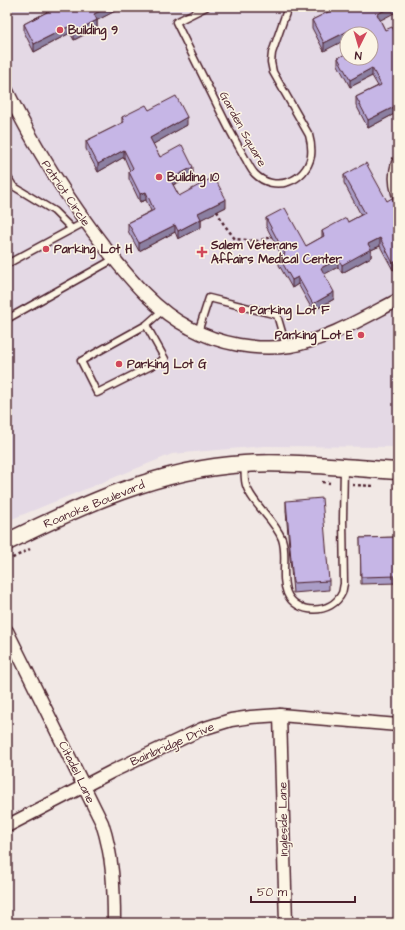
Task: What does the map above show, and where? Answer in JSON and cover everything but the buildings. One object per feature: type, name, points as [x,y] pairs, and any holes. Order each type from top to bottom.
[{"type":"main road","name":"Roanoke Boulevard","points":[[7,542],[98,499],[133,486],[201,468],[244,464],[279,463],[398,472]]},
{"type":"street","name":"Patriot Circle","points":[[7,92],[35,145],[57,182],[85,222],[114,259],[145,294],[163,310],[183,324],[198,332],[215,339],[242,345],[265,347],[286,346],[311,341],[333,333],[398,300]]},
{"type":"street","points":[[398,163],[395,182],[398,193]]},
{"type":"street","name":"Citadel Lane","points":[[7,631],[102,823],[108,840],[112,869],[114,923]]},
{"type":"street","name":"Bainbridge Drive","points":[[7,826],[113,771],[212,725],[251,717],[280,715],[398,725]]},
{"type":"street","name":"Ingleside Lane","points":[[280,715],[286,923]]},
{"type":"lane","name":"Garden Square","points":[[206,7],[176,22],[234,138],[254,173],[261,180],[282,184],[290,182],[300,175],[307,166],[311,156],[312,145],[309,135],[273,72],[271,62],[272,53],[288,7]]},
{"type":"lane","points":[[7,176],[13,186],[54,211],[72,229]]},
{"type":"lane","points":[[7,264],[85,222]]},
{"type":"lane","points":[[7,319],[114,259]]},
{"type":"lane","points":[[198,332],[209,298],[278,314],[286,346]]},
{"type":"lane","points":[[146,325],[165,359],[97,393],[81,361],[146,325],[163,310]]},
{"type":"lane","points":[[244,464],[246,485],[251,496],[278,530],[282,540],[284,585],[287,595],[293,603],[303,608],[314,610],[324,608],[335,601],[342,594],[344,584],[344,468]]},
{"type":"path","points":[[217,211],[223,223],[235,239],[257,241],[272,237]]},
{"type":"path","points":[[352,484],[376,486]]},
{"type":"path","points":[[394,487],[398,488]]},
{"type":"path","points":[[7,561],[35,546]]},
{"type":"shaded area","name":"Salem Veterans Affairs Medical Center","points":[[7,7],[398,7],[398,447],[264,446],[172,454],[7,521]]},
{"type":"place","name":"Building 9","points":[[60,30]]},
{"type":"place","name":"Building 10","points":[[159,177]]},
{"type":"place","name":"Parking Lot H","points":[[46,249]]},
{"type":"place","name":"Salem Veterans Affairs Medical Center","points":[[202,252]]},
{"type":"place","name":"Parking Lot F","points":[[242,310]]},
{"type":"place","name":"Parking Lot E","points":[[361,335]]},
{"type":"place","name":"Parking Lot G","points":[[119,364]]}]
